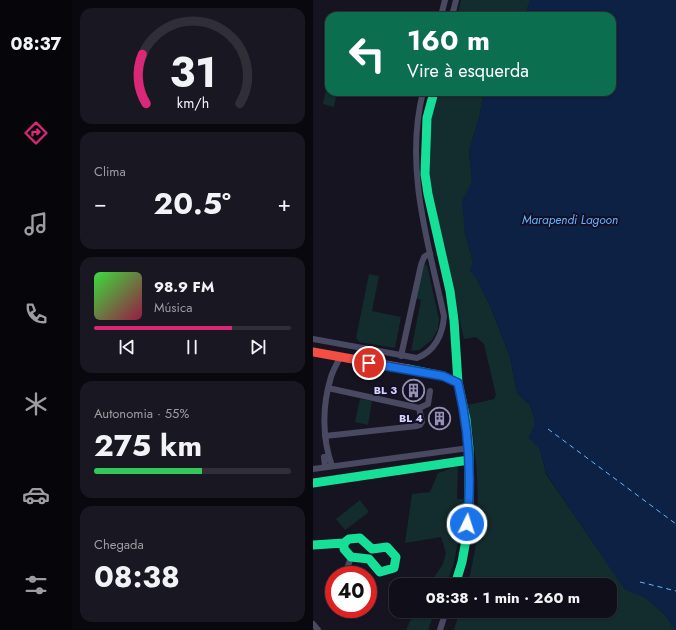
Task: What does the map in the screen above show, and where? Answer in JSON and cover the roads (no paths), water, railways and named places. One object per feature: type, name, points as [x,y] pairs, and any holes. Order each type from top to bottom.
[{"type":"street","points":[[442,12],[445,0]]},
{"type":"street","points":[[453,12],[456,0]]},
{"type":"street","points":[[313,339],[417,358],[424,356],[433,348],[439,338],[443,328],[444,316],[424,231],[416,170],[415,145],[419,108],[422,96]]},
{"type":"street","points":[[433,96],[427,118],[425,174],[450,290],[454,320],[458,383],[466,419],[469,448],[469,508],[466,540],[457,578]]},
{"type":"street","points":[[401,356],[421,265],[424,257],[430,253]]},
{"type":"street","points":[[313,352],[443,376],[458,383]]},
{"type":"street","points":[[329,467],[329,456],[325,436],[324,409],[331,376],[340,357]]},
{"type":"street","points":[[328,388],[419,408],[428,404],[430,391]]},
{"type":"street","points":[[325,436],[420,425],[422,422],[419,408]]},
{"type":"street","points":[[313,469],[469,448]]},
{"type":"street","points":[[324,457],[329,467]]},
{"type":"street","points":[[313,483],[469,460]]},
{"type":"street","points":[[313,545],[344,543],[349,539],[360,538],[372,549],[387,548],[395,555],[397,558],[393,569],[380,572],[369,559],[351,557],[344,549],[344,543]]},
{"type":"street","points":[[348,566],[351,557]]},
{"type":"street","points":[[440,630],[444,618]]},
{"type":"street","points":[[313,624],[318,630]]},
{"type":"water","name":"Marapendi Lagoon","points":[[530,0],[676,0],[676,630],[666,616],[646,598],[625,590],[546,473],[540,449],[529,438],[534,427],[534,418],[530,405],[517,393],[510,357],[491,308],[476,277],[470,271],[473,262],[465,233],[462,201],[472,182],[469,151],[479,118],[483,96],[616,96],[616,12],[526,12]]},
{"type":"place","name":"BL 3","points":[[413,390]]},
{"type":"place","name":"BL 4","points":[[439,418]]}]
